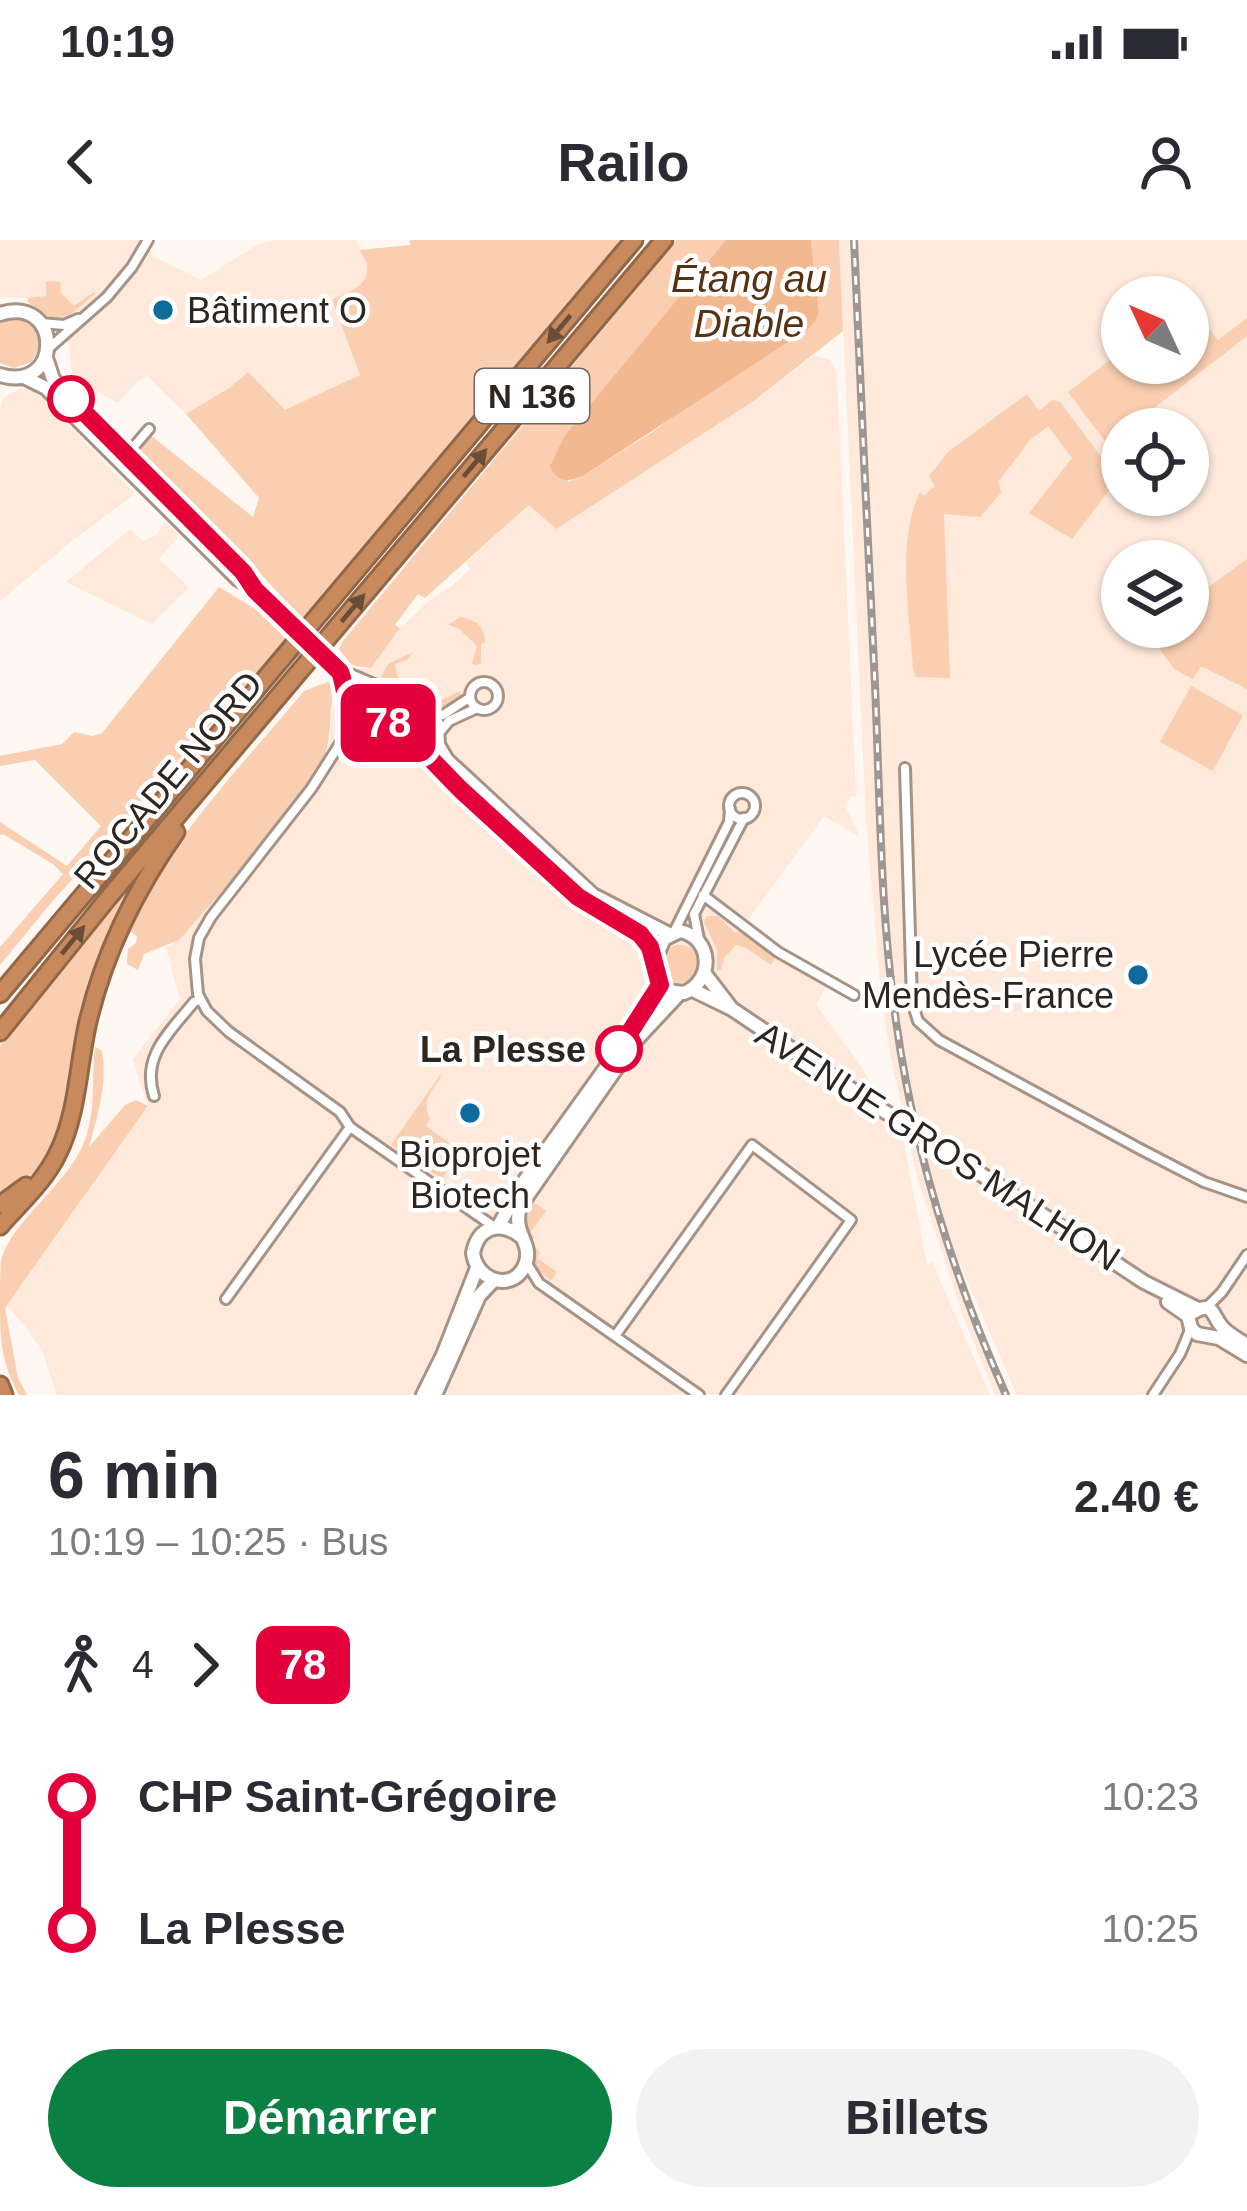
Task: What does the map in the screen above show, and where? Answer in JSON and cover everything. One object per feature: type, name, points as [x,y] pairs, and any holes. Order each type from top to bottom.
[{"type":"highway","name":"ROCADE NORD","points":[[0,994],[634,240]]},
{"type":"highway","name":"ROCADE NORD","points":[[0,1032],[664,240]]},
{"type":"highway","points":[[0,1226],[49,1170],[61,1148],[87,1027],[113,942],[161,854],[221,776],[223,761]]},
{"type":"highway","points":[[0,980],[22,956],[38,947]]},
{"type":"highway","points":[[0,1205],[34,1177],[64,1136]]},
{"type":"highway","points":[[0,1385],[4,1395]]},
{"type":"main road","points":[[1,312],[22,311],[41,323],[53,379],[60,388],[243,572],[255,590]]},
{"type":"main road","points":[[10,380],[37,370],[47,353]]},
{"type":"main road","points":[[10,380],[46,388],[238,579],[340,672],[376,687],[395,713],[432,718],[446,760],[586,890],[672,933],[686,932],[700,940],[706,952],[704,974],[637,1040],[520,1206],[516,1220],[526,1262],[479,1296],[435,1395]]},
{"type":"main road","points":[[340,672],[348,702],[365,718],[388,723],[407,750],[422,754],[584,902],[640,934],[654,962],[660,985],[643,1016],[496,1227],[478,1238],[473,1253],[477,1268],[484,1276],[502,1280]]},
{"type":"main road","points":[[348,702],[352,687],[361,683]]},
{"type":"main road","points":[[365,718],[378,712],[382,700]]},
{"type":"main road","points":[[400,737],[403,723],[411,716]]},
{"type":"main road","points":[[422,754],[432,750],[439,737]]},
{"type":"main road","points":[[654,962],[659,946],[672,933]]},
{"type":"main road","name":"AVENUE GROS MALHON","points":[[704,974],[732,1010]]},
{"type":"main road","points":[[660,985],[686,992]]},
{"type":"main road","name":"AVENUE GROS MALHON","points":[[686,992],[732,1010],[1247,1355]]},
{"type":"main road","points":[[496,1227],[520,1236]]},
{"type":"main road","points":[[423,1395],[477,1268]]},
{"type":"main road","points":[[1199,1323],[1216,1330],[1218,1322],[1247,1345]]},
{"type":"street","points":[[47,353],[95,309],[132,267],[148,240]]},
{"type":"street","points":[[41,323],[64,326],[95,309]]},
{"type":"street","points":[[127,453],[149,429]]},
{"type":"street","points":[[432,718],[469,698],[478,682],[496,688],[494,706],[476,708],[449,721],[439,737]]},
{"type":"street","points":[[469,698],[476,708]]},
{"type":"street","points":[[341,742],[348,702]]},
{"type":"street","points":[[365,718],[341,742],[311,789],[206,924],[195,958],[200,1000],[223,1027],[340,1112],[350,1127],[496,1227]]},
{"type":"street","points":[[905,768],[913,1002],[922,1028],[1127,1143],[1204,1182],[1247,1197]]},
{"type":"street","points":[[672,933],[724,831],[731,799],[737,794],[750,796],[754,808],[744,818],[694,914],[700,940]]},
{"type":"street","points":[[730,808],[736,817],[744,818]]},
{"type":"street","points":[[703,896],[778,952],[854,994]]},
{"type":"street","points":[[154,1096],[151,1063],[186,1012],[200,1000]]},
{"type":"street","points":[[226,1299],[350,1127]]},
{"type":"street","points":[[615,1336],[752,1145],[851,1220],[726,1395]]},
{"type":"street","points":[[469,1211],[478,1238]]},
{"type":"street","points":[[1153,1395],[1247,1255]]},
{"type":"street","points":[[526,1262],[539,1283]]},
{"type":"street","points":[[502,1280],[524,1278],[539,1283],[700,1395]]},
{"type":"shaded area","points":[[0,240],[150,240],[152,256],[201,280],[272,240],[356,240],[367,264],[366,278],[332,301],[361,375],[285,411],[248,373],[186,414],[147,376],[118,403],[73,379],[68,341],[30,309],[28,298],[0,297]]},
{"type":"shaded area","points":[[410,240],[621,240],[303,619],[134,451],[149,434],[253,517],[259,498],[186,414],[248,372],[285,410],[360,375],[332,300],[366,278],[367,264],[360,250],[410,245]]},
{"type":"shaded area","points":[[677,240],[726,240],[565,435],[568,482],[654,431],[819,311],[811,240],[839,240],[843,331],[755,400],[556,529],[529,505],[425,598],[418,594],[371,668],[352,664],[339,649],[343,641]]},
{"type":"shaded area","points":[[839,240],[1247,240],[1247,559],[1243,562],[1247,565],[1247,1395],[1017,1395],[955,1252],[1011,1395],[995,1395],[917,1177],[880,982],[866,819]]},
{"type":"shaded area","points":[[46,281],[60,282],[61,293],[74,306],[95,294],[71,314],[53,319],[28,302],[28,298],[46,296]]},
{"type":"shaded area","points":[[17,318],[31,325],[39,342],[31,362],[14,368],[0,363],[0,323]]},
{"type":"shaded area","points":[[1247,318],[1247,336],[1209,365],[1209,329],[1218,340]]},
{"type":"shaded area","points":[[814,356],[830,360],[837,374],[856,796],[845,806],[860,837],[824,816],[747,921],[832,976],[816,1005],[861,1066],[904,1144],[927,1265],[932,1262],[990,1395],[57,1395],[43,1353],[7,1306],[148,1107],[133,1059],[180,999],[166,947],[214,903],[317,772],[330,742],[334,684],[351,666],[371,668],[400,628],[470,569],[466,563],[530,504],[556,528],[755,400]]},
{"type":"shaded area","points":[[1101,367],[1101,384],[1185,384],[1154,408],[1101,408],[1101,436],[1068,392]]},
{"type":"shaded area","points":[[21,388],[32,389],[41,397],[135,494],[0,601],[0,408],[4,397]]},
{"type":"shaded area","points":[[1027,394],[1039,411],[1053,400],[1060,402],[1101,456],[1101,501],[1072,539],[1029,513],[1072,458],[1048,426],[1030,440],[999,481],[1001,493],[980,517],[944,514],[950,678],[916,677],[908,602],[908,533],[920,492],[924,496],[935,486],[929,476],[948,452]]},
{"type":"shaded area","points":[[166,523],[179,536],[159,559],[189,587],[152,624],[66,582],[130,529],[143,541]]},
{"type":"shaded area","points":[[1247,559],[1247,689],[1201,666],[1193,679],[1174,669],[1159,648],[1209,648],[1209,587]]},
{"type":"shaded area","points":[[219,587],[288,637],[0,965],[0,947],[63,874],[0,835],[0,822],[67,866],[101,826],[35,760],[0,766],[0,756],[62,744],[74,732],[102,733]]},
{"type":"shaded area","points":[[460,617],[475,622],[483,632],[485,643],[477,665],[472,664],[477,646],[448,625]]},
{"type":"shaded area","points":[[413,652],[395,664],[405,687],[432,700],[460,691],[462,698],[442,711],[381,677],[388,664]]},
{"type":"shaded area","points":[[330,681],[334,684],[328,740],[317,772],[249,861],[179,940],[144,954],[138,970],[127,964],[128,949],[137,937],[128,929],[163,865],[304,691]]},
{"type":"shaded area","points":[[1191,686],[1243,715],[1213,771],[1160,742]]},
{"type":"shaded area","points":[[132,884],[50,1147],[22,1184],[0,1200],[0,1046]]},
{"type":"shaded area","points":[[707,916],[718,916],[735,933],[739,931],[775,958],[771,965],[736,945],[717,970],[717,950],[704,922]]},
{"type":"shaded area","points":[[680,945],[694,950],[699,964],[694,978],[680,983],[666,978],[661,964],[666,950]]},
{"type":"shaded area","points":[[95,1047],[102,1051],[104,1076],[89,1147],[125,1105],[136,1100],[148,1106],[5,1308],[18,1378],[27,1395],[19,1395],[2,1342],[1,1260],[16,1232],[82,1147],[92,1110]]},
{"type":"shaded area","points":[[440,1075],[427,1102],[430,1119],[426,1126],[449,1143],[443,1152],[452,1159],[442,1179],[391,1145]]},
{"type":"shaded area","points":[[531,1200],[546,1211],[530,1233],[540,1253],[537,1258],[557,1272],[551,1281],[532,1265],[523,1218]]},
{"type":"water","name":"Étang au Diable","points":[[726,240],[811,240],[816,320],[583,476],[560,478],[550,466],[565,435]]},
{"type":"railway","points":[[854,240],[881,853],[896,1021],[913,1118],[938,1212],[1006,1395]]},
{"type":"bus line","name":"78","points":[[71,399],[340,672],[352,714],[388,723],[407,750],[429,757],[578,897],[640,934],[650,947],[660,985],[619,1049]]},
{"type":"place","name":"Bâtiment O","points":[[163,310]]},
{"type":"place","name":"Lycée Pierre Mendès-France","points":[[1138,975]]},
{"type":"place","name":"La Plesse","points":[[619,1049]]},
{"type":"place","name":"Bioprojet Biotech","points":[[470,1113]]}]
